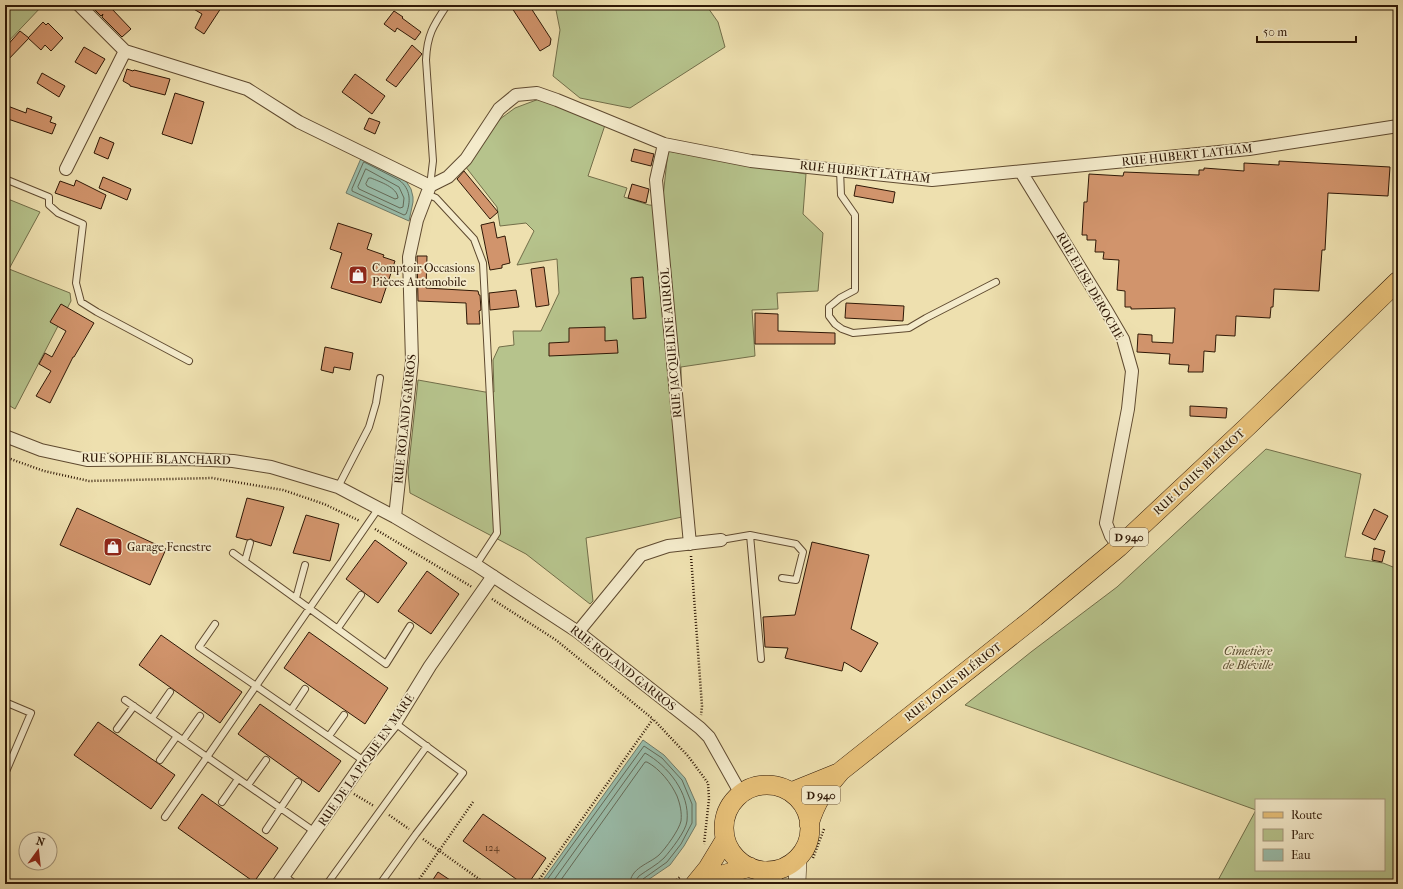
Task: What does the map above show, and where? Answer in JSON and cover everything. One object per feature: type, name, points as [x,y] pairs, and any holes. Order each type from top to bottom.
[{"type":"main road","name":"RUE LOUIS BLÉRIOT","points":[[809,824],[814,808],[822,794],[841,772],[1035,617],[1119,547],[1254,421],[1398,281]]},
{"type":"main road","name":"RUE LOUIS BLÉRIOT","points":[[791,792],[841,772]]},
{"type":"main road","points":[[699,884],[715,877],[764,874],[788,865],[798,857],[805,847],[809,836],[809,824],[807,812],[801,802],[791,792],[779,787],[766,785],[753,787],[741,794],[733,801],[724,819],[724,830],[729,848],[742,863],[764,874]]},
{"type":"main road","points":[[695,884],[708,868],[726,840]]},
{"type":"main road","points":[[797,884],[798,857]]},
{"type":"street","points":[[78,5],[125,51],[246,89],[299,122],[428,190]]},
{"type":"street","points":[[66,169],[125,51]]},
{"type":"street","name":"RUE HUBERT LATHAM","points":[[428,190],[448,177],[466,159],[499,109],[516,95],[537,93],[664,144],[751,161],[932,180],[1249,149],[1398,126]]},
{"type":"street","name":"RUE JACQUELINE AURIOL","points":[[664,144],[656,180],[690,544]]},
{"type":"street","name":"RUE ELISE DEROCHE","points":[[1022,172],[1123,339],[1132,371],[1128,409],[1106,523],[1111,536],[1119,547]]},
{"type":"street","name":"RUE ROLAND GARROS","points":[[428,190],[417,220],[409,257],[412,361],[395,517],[476,565],[578,632],[700,728],[709,737],[741,794]]},
{"type":"street","name":"RUE SOPHIE BLANCHARD","points":[[5,436],[41,450],[87,460],[187,459],[233,461],[271,467],[338,487],[395,517]]},
{"type":"street","points":[[578,632],[641,555],[668,546],[721,540]]},
{"type":"street","name":"RUE DE LA PIQUE EN MARE","points":[[281,880],[364,761],[395,723],[430,666],[482,594],[493,576]]},
{"type":"lane","points":[[447,5],[430,32],[427,44],[426,60],[433,161],[428,190],[474,238],[483,263],[497,532],[476,565]]},
{"type":"lane","points":[[840,170],[841,195],[855,215],[855,290],[840,298],[830,308],[829,316],[842,330],[852,333],[909,328],[996,282]]},
{"type":"lane","points":[[5,180],[49,196],[49,205],[58,213],[83,224],[76,283],[81,302],[189,361]]},
{"type":"lane","points":[[338,487],[369,427],[376,403],[380,378]]},
{"type":"lane","points":[[165,817],[378,509]]},
{"type":"lane","points":[[750,535],[761,659]]},
{"type":"lane","points":[[721,540],[750,535],[796,544],[803,552],[796,580],[782,578]]},
{"type":"lane","points":[[245,561],[250,543]]},
{"type":"lane","points":[[233,553],[310,607],[386,664],[410,626]]},
{"type":"lane","points":[[296,598],[305,565]]},
{"type":"lane","points":[[338,628],[361,595]]},
{"type":"lane","points":[[215,624],[199,647],[364,761]]},
{"type":"lane","points":[[291,710],[305,689]]},
{"type":"lane","points":[[152,718],[170,692]]},
{"type":"lane","points":[[125,700],[315,832]]},
{"type":"lane","points":[[5,702],[30,713],[5,774]]},
{"type":"lane","points":[[117,729],[134,706]]},
{"type":"lane","points":[[329,736],[344,715]]},
{"type":"lane","points":[[183,740],[200,716]]},
{"type":"lane","points":[[380,884],[463,773],[395,723]]},
{"type":"lane","points":[[160,760],[177,736]]},
{"type":"lane","points":[[327,884],[427,746]]},
{"type":"lane","points":[[248,786],[266,760]]},
{"type":"lane","points":[[222,802],[238,779]]},
{"type":"lane","points":[[266,830],[298,782]]},
{"type":"lane","points":[[281,880],[296,884]]},
{"type":"path","points":[[5,457],[44,471],[89,481],[212,478],[283,490],[324,504],[367,524],[556,640],[653,719],[688,756],[708,783],[709,799],[704,846]]},
{"type":"path","points":[[690,544],[702,706],[700,728]]},
{"type":"path","points":[[536,884],[653,719]]},
{"type":"path","points":[[416,884],[473,802]]},
{"type":"path","points":[[5,880],[14,884]]},
{"type":"green space","points":[[5,5],[43,5],[5,45]]},
{"type":"green space","points":[[555,5],[706,5],[718,22],[725,47],[630,108],[580,98],[553,76],[560,30]]},
{"type":"green space","points":[[539,99],[605,125],[588,176],[627,188],[624,197],[649,205],[662,206],[668,151],[806,174],[803,214],[823,233],[818,291],[777,293],[778,309],[752,310],[755,356],[681,367],[682,517],[586,538],[593,601],[590,604],[526,554],[410,493],[408,472],[418,380],[485,392],[494,392],[493,360],[499,347],[514,345],[513,331],[541,331],[559,293],[557,259],[517,265],[534,231],[526,223],[500,226],[497,207],[465,166],[500,119],[515,108]]},
{"type":"green space","points":[[8,199],[40,212],[9,269],[70,293],[71,301],[15,409],[5,403],[5,204]]},
{"type":"green space","name":"Cimetière de Bléville","points":[[1266,449],[1361,474],[1345,557],[1383,563],[1398,569],[1398,884],[1216,884],[1255,812],[1255,871],[1385,871],[1385,799],[1255,799],[1255,810],[965,705],[1031,652],[1117,587]]},
{"type":"water","points":[[362,156],[406,181],[411,189],[413,197],[409,221],[346,193]]},
{"type":"water","points":[[643,740],[664,755],[685,778],[696,803],[696,825],[684,846],[670,865],[642,884],[540,884]]},
{"type":"building","points":[[90,5],[115,5],[111,8],[131,29],[122,37],[102,17],[103,14],[101,16]]},
{"type":"building","points":[[187,5],[223,5],[204,34],[195,28],[202,14]]},
{"type":"building","points":[[510,5],[529,5],[551,39],[550,45],[540,51]]},
{"type":"building","points":[[394,11],[421,32],[415,40],[397,28],[395,32],[384,24]]},
{"type":"building","points":[[43,22],[46,25],[48,23],[63,38],[51,51],[45,45],[41,50],[28,38]]},
{"type":"building","points":[[20,31],[29,38],[5,63],[5,48]]},
{"type":"building","points":[[412,45],[422,54],[396,87],[386,80]]},
{"type":"building","points":[[84,47],[105,59],[96,74],[75,62]]},
{"type":"building","points":[[127,69],[170,79],[165,95],[130,86],[123,81]]},
{"type":"building","points":[[42,73],[65,86],[59,97],[37,83]]},
{"type":"building","points":[[355,74],[385,96],[372,114],[342,92]]},
{"type":"building","points":[[175,93],[204,102],[192,144],[162,134]]},
{"type":"building","points":[[5,105],[26,113],[27,108],[52,117],[50,122],[56,124],[52,134],[5,118]]},
{"type":"building","points":[[369,118],[380,122],[375,134],[364,129]]},
{"type":"building","points":[[100,137],[114,143],[108,159],[94,153]]},
{"type":"building","points":[[634,149],[654,154],[651,166],[631,161]]},
{"type":"building","points":[[1279,161],[1390,167],[1388,196],[1328,193],[1325,250],[1322,250],[1319,291],[1274,289],[1273,307],[1271,307],[1270,318],[1236,316],[1235,336],[1216,335],[1215,352],[1204,351],[1203,372],[1188,372],[1189,365],[1169,364],[1170,354],[1137,352],[1138,334],[1152,335],[1152,342],[1173,343],[1175,308],[1131,309],[1131,307],[1125,307],[1125,291],[1117,290],[1119,260],[1103,259],[1104,252],[1095,252],[1096,240],[1087,240],[1087,235],[1082,235],[1084,202],[1087,202],[1089,174],[1123,176],[1124,172],[1199,175],[1199,170],[1204,170],[1204,168],[1244,171],[1244,163],[1279,165]]},
{"type":"building","points":[[464,171],[498,212],[490,219],[457,179]]},
{"type":"building","points":[[103,177],[131,189],[127,200],[99,188]]},
{"type":"building","points":[[76,180],[106,195],[101,209],[55,193],[60,181],[74,186]]},
{"type":"building","points":[[632,184],[649,189],[646,203],[628,198]]},
{"type":"building","points":[[856,185],[895,192],[893,203],[854,196]]},
{"type":"building","points":[[494,222],[497,238],[505,236],[510,263],[502,265],[502,268],[490,270],[481,225]]},
{"type":"building","points":[[338,223],[372,234],[367,249],[395,261],[381,303],[331,288],[342,253],[330,249]]},
{"type":"building","points":[[417,256],[427,256],[426,288],[478,291],[480,295],[481,310],[479,311],[480,324],[467,324],[466,303],[418,301]]},
{"type":"building","points":[[544,267],[549,305],[536,307],[531,269]]},
{"type":"building","points":[[643,277],[646,318],[633,319],[631,278]]},
{"type":"building","points":[[516,290],[519,307],[490,310],[489,293]]},
{"type":"building","points":[[846,303],[904,306],[903,321],[845,318]]},
{"type":"building","points":[[61,304],[94,323],[73,357],[50,403],[36,396],[51,371],[39,364],[45,353],[52,357],[66,331],[50,322]]},
{"type":"building","points":[[755,313],[778,314],[778,331],[835,333],[835,344],[755,344]]},
{"type":"building","points":[[605,327],[605,341],[617,340],[618,353],[549,356],[549,343],[569,342],[569,328]]},
{"type":"building","points":[[325,347],[353,353],[350,370],[334,367],[333,373],[321,370]]},
{"type":"building","points":[[1190,406],[1227,408],[1226,418],[1190,416]]},
{"type":"building","points":[[247,498],[284,507],[271,546],[251,539],[247,540],[236,537]]},
{"type":"building","name":"Garage Fenestre","points":[[77,508],[166,549],[150,585],[60,545]]},
{"type":"building","points":[[1374,509],[1388,516],[1375,540],[1362,534]]},
{"type":"building","points":[[306,515],[339,524],[330,561],[293,553]]},
{"type":"building","points":[[375,540],[407,563],[378,603],[346,579]]},
{"type":"building","points":[[812,542],[869,555],[851,629],[878,643],[861,672],[844,662],[842,671],[785,658],[788,648],[765,647],[763,617],[795,615]]},
{"type":"building","points":[[1374,548],[1385,551],[1382,562],[1372,560]]},
{"type":"building","points":[[427,571],[459,594],[431,634],[398,611]]},
{"type":"building","points":[[309,632],[388,688],[365,724],[284,668]]},
{"type":"building","points":[[161,635],[242,692],[220,723],[139,665]]},
{"type":"building","points":[[260,704],[341,761],[319,792],[238,734]]},
{"type":"building","points":[[98,722],[175,775],[151,809],[74,755]]},
{"type":"building","points":[[202,794],[278,848],[254,882],[178,828]]},
{"type":"building","points":[[483,814],[546,858],[528,884],[523,884],[463,841]]},
{"type":"building","points":[[438,872],[456,884],[430,884]]},
{"type":"place","name":"Comptoir Occasions Pièces Automobile","points":[[358,275]]},
{"type":"place","name":"Garage Fenestre","points":[[113,547]]}]
